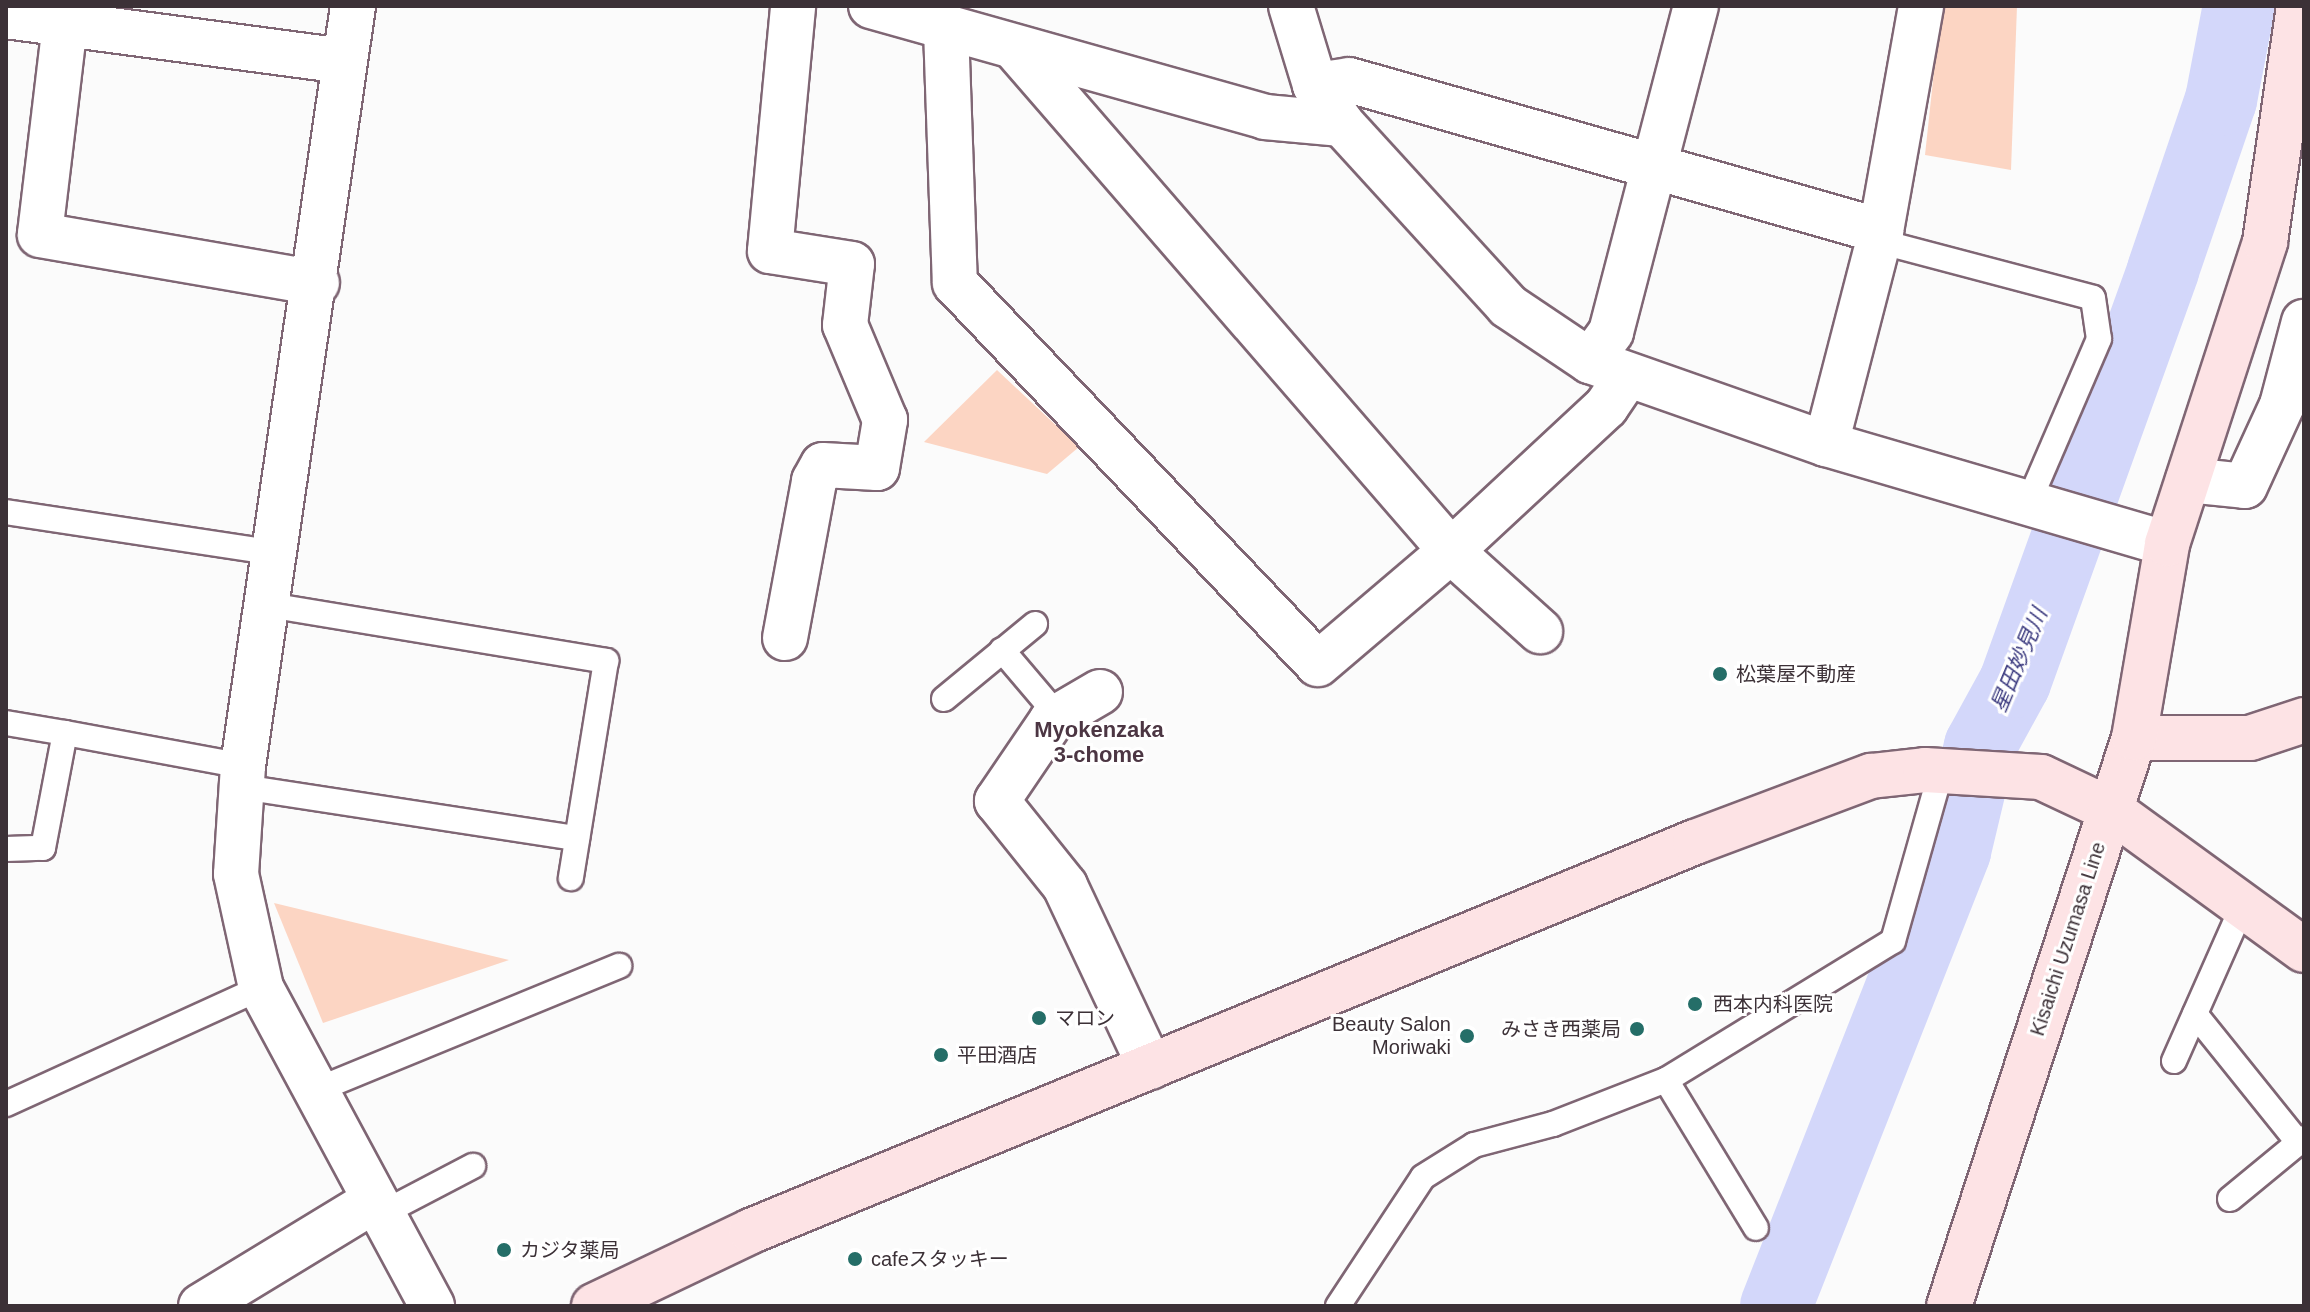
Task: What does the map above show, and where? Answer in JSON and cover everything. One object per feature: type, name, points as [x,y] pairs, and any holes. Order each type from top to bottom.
[{"type":"street","points":[[353,6],[317,283],[243,776],[236,874],[261,988],[432,1306]]},
{"type":"street","points":[[785,638],[814,481],[823,465],[877,468],[885,420],[845,325],[852,264],[770,251],[793,6]]},
{"type":"street","points":[[1291,6],[1315,85],[1342,124],[1508,306],[1608,369],[1826,444],[2167,544]]},
{"type":"street","points":[[946,29],[955,283],[1297,646],[1318,664],[1451,551],[1606,407],[1611,332],[1658,164],[1696,6]]},
{"type":"street","points":[[1826,444],[1880,236],[1921,6]]},
{"type":"street","name":"Kisaichi Uzumasa Line","points":[[1949,1306],[2134,738],[2167,544],[2265,242],[2299,6]]},
{"type":"street","points":[[880,8],[1265,117],[1342,124]]},
{"type":"street","points":[[6,16],[345,61]]},
{"type":"street","points":[[65,24],[40,235],[317,283]]},
{"type":"street","points":[[1014,47],[1451,551],[1540,631]]},
{"type":"street","points":[[1315,85],[1349,80],[1658,164],[1880,236]]},
{"type":"street","points":[[2188,480],[2245,486],[2282,405],[2304,322]]},
{"type":"street","points":[[1100,692],[1058,716],[997,801],[1065,886],[1150,1067]]},
{"type":"street","points":[[2134,738],[2250,738],[2304,720]]},
{"type":"street","points":[[594,1306],[751,1231],[1695,842],[1856,781],[1963,772],[2041,777],[2111,810],[2304,950]]},
{"type":"street","points":[[201,1306],[378,1208]]},
{"type":"lane","points":[[1880,236],[2093,298],[2099,339],[2032,505]]},
{"type":"lane","points":[[6,512],[277,553]]},
{"type":"lane","points":[[269,605],[606,661],[571,878]]},
{"type":"lane","points":[[944,699],[1035,624]]},
{"type":"lane","points":[[1002,650],[1058,716]]},
{"type":"lane","points":[[6,723],[65,733],[243,776],[577,838]]},
{"type":"lane","points":[[6,849],[43,848],[65,733]]},
{"type":"lane","points":[[1338,1306],[1423,1177],[1474,1145],[1553,1124],[1666,1080],[1893,941],[1963,772]]},
{"type":"lane","points":[[2174,1061],[2243,905]]},
{"type":"lane","points":[[314,1091],[619,966]]},
{"type":"lane","points":[[6,1104],[261,988]]},
{"type":"lane","points":[[2195,1014],[2301,1140],[2230,1199]]},
{"type":"lane","points":[[1666,1080],[1756,1228]]},
{"type":"lane","points":[[378,1208],[473,1166]]},
{"type":"shaded area","points":[[1941,6],[2017,6],[2011,170],[1925,155]]},
{"type":"shaded area","points":[[997,370],[1079,447],[1047,474],[924,442]]},
{"type":"shaded area","points":[[274,903],[509,960],[323,1023]]},
{"type":"waterway","name":"星田妙見川","points":[[1776,1306],[1955,851],[1980,746],[2015,682],[2163,270],[2221,100],[2239,6]]},
{"type":"place","name":"松葉屋不動産","points":[[1720,674]]},
{"type":"place","name":"西本内科医院","points":[[1695,1004]]},
{"type":"place","name":"マロン","points":[[1039,1018]]},
{"type":"place","name":"みさき西薬局","points":[[1637,1029]]},
{"type":"place","name":"Beauty Salon Moriwaki","points":[[1467,1036]]},
{"type":"place","name":"平田酒店","points":[[941,1055]]},
{"type":"place","name":"カジタ薬局","points":[[504,1250]]},
{"type":"place","name":"cafeスタッキー","points":[[855,1259]]},
{"type":"district","name":"Myokenzaka 3-chome","points":[[1099,742]]}]
